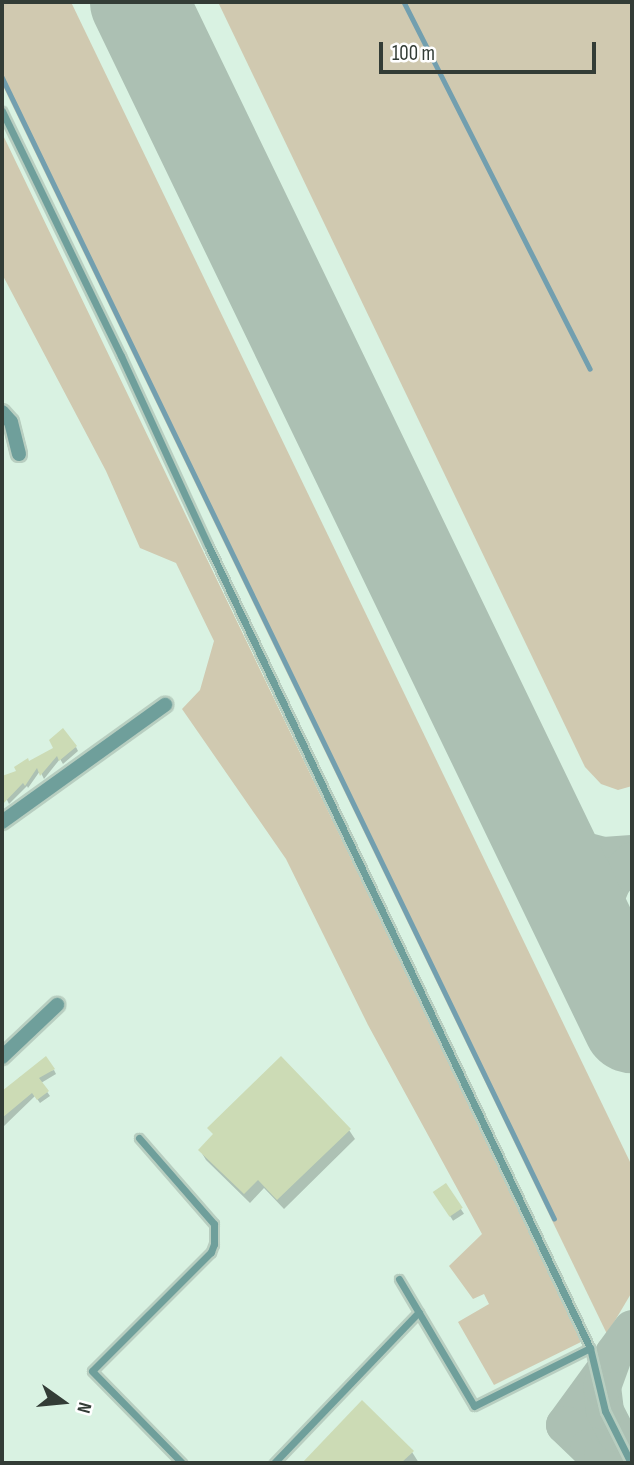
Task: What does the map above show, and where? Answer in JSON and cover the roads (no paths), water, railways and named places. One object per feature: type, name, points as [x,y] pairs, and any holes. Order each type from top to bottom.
[{"type":"street","points":[[2,412],[11,422],[19,454]]},
{"type":"street","points":[[2,822],[165,705]]},
{"type":"street","points":[[2,1057],[57,1004]]},
{"type":"lane","points":[[2,111],[121,356],[208,545],[590,1348],[606,1411],[631,1463]]},
{"type":"lane","points":[[139,1138],[214,1224],[214,1244],[211,1252],[92,1371],[182,1463]]},
{"type":"lane","points":[[399,1279],[474,1406],[590,1348]]},
{"type":"lane","points":[[274,1463],[419,1312]]},
{"type":"waterway","points":[[404,2],[590,369]]},
{"type":"waterway","points":[[2,77],[554,1218]]}]
